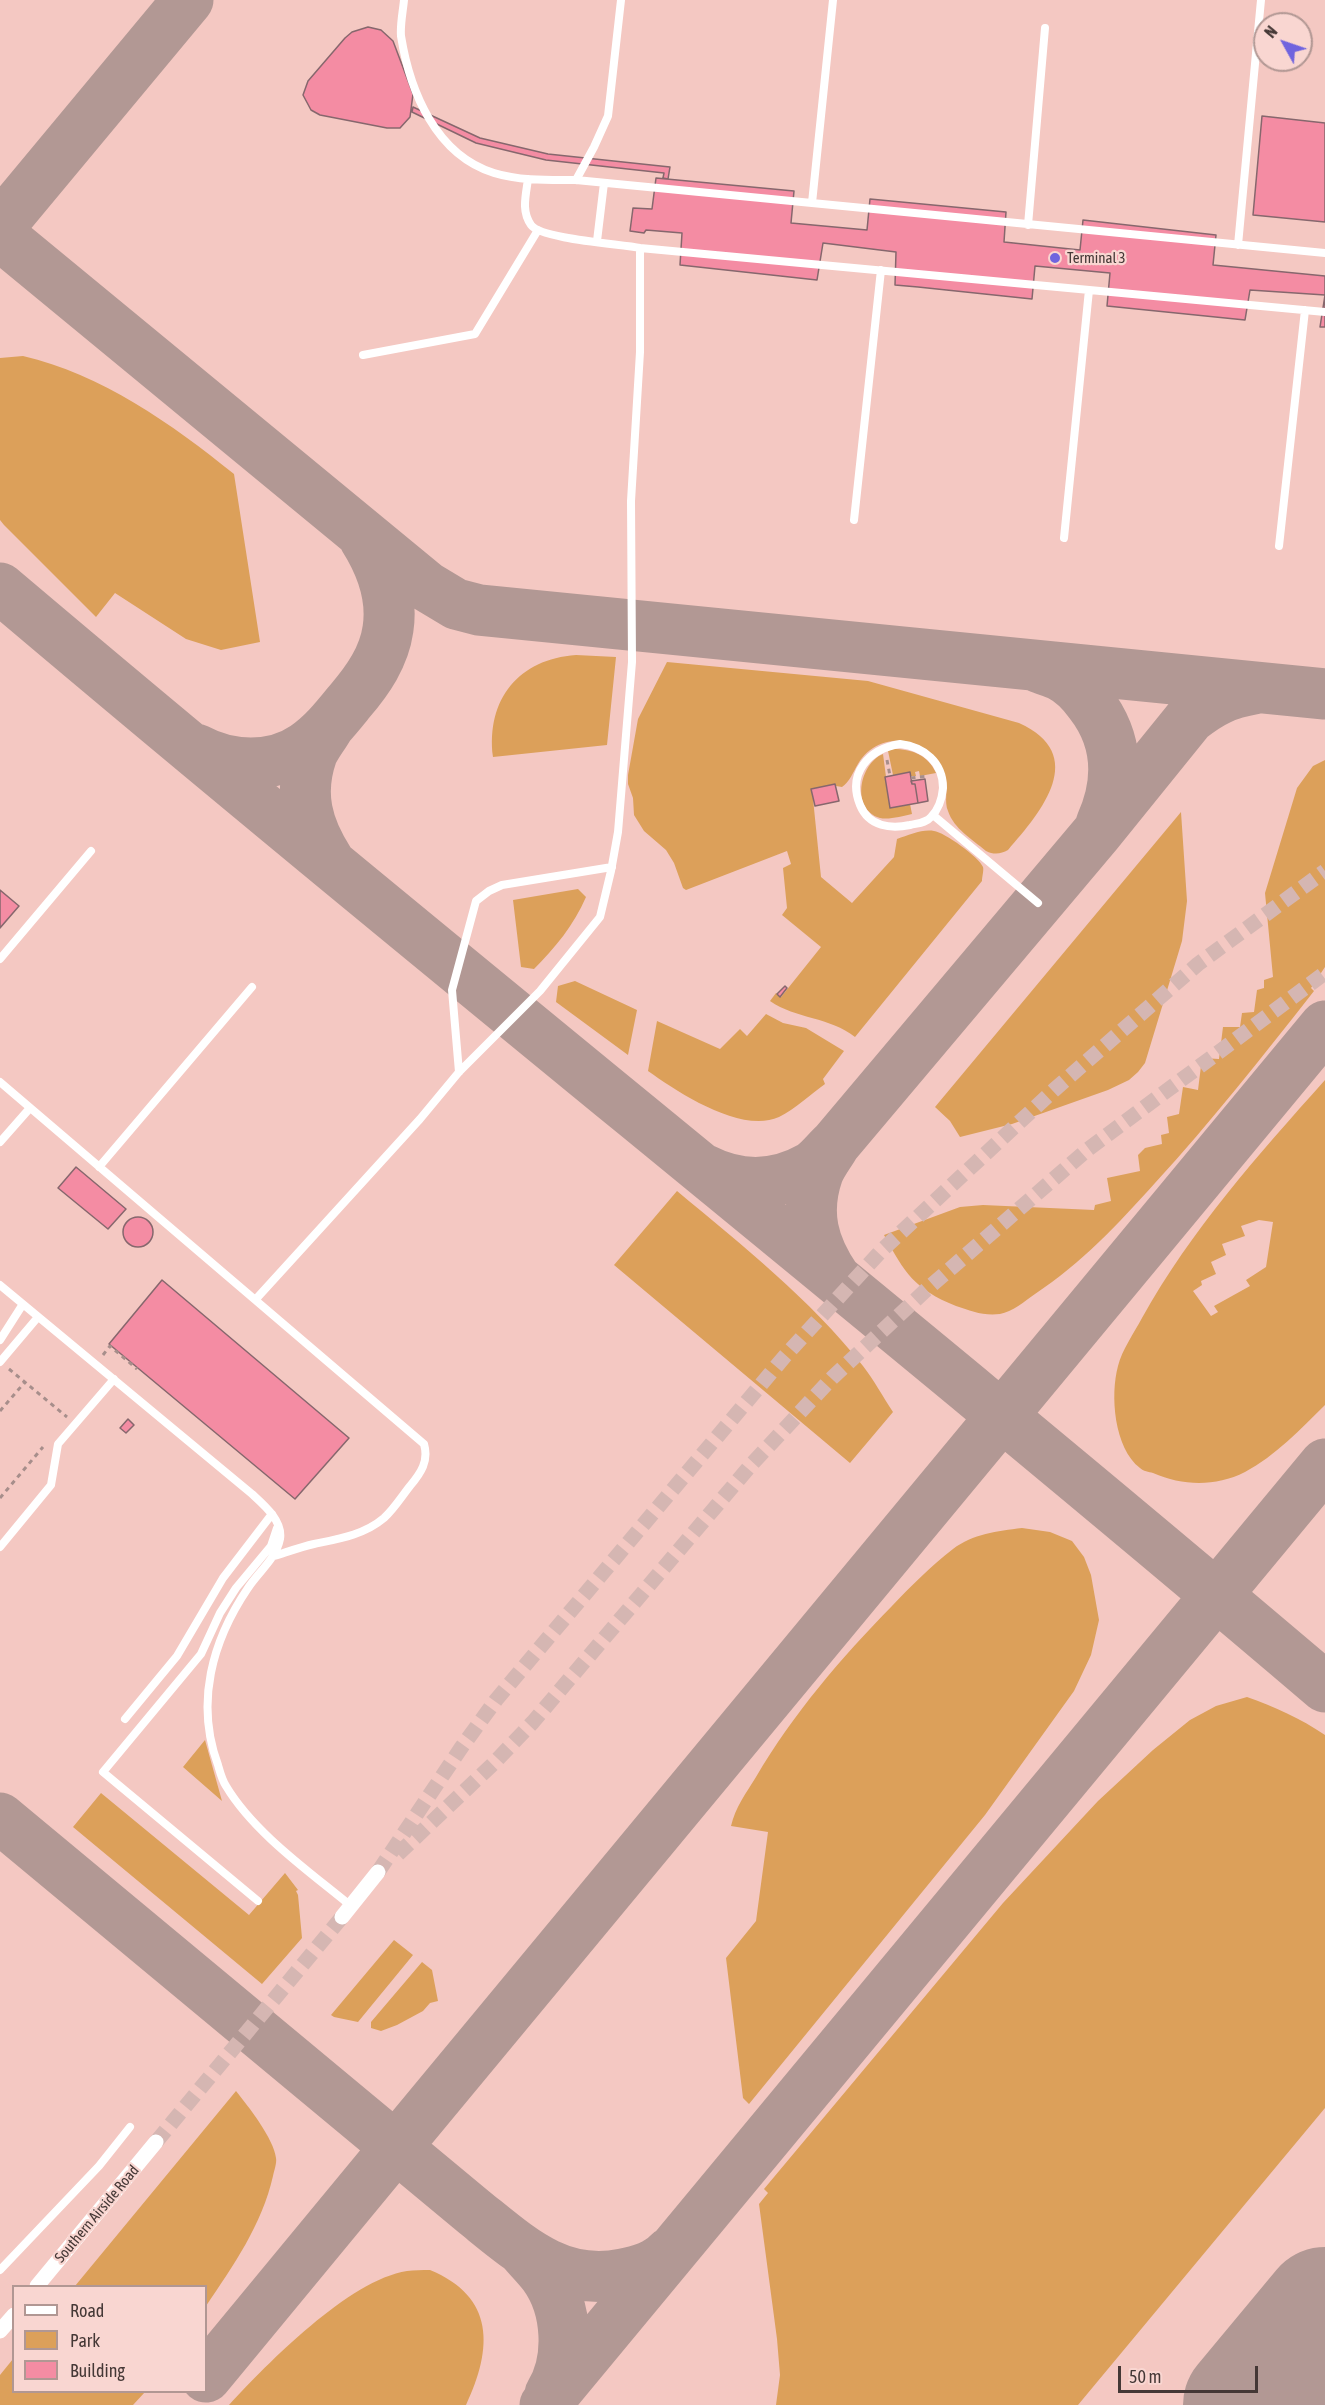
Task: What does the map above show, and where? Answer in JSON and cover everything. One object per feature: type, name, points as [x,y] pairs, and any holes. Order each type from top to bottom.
[{"type":"street","points":[[346,1911],[378,1872]]},
{"type":"street","name":"Southern Airside Road","points":[[38,2285],[156,2142]]},
{"type":"street","points":[[0,2331],[12,2317]]},
{"type":"lane","points":[[404,0],[401,35],[425,114],[442,139],[459,156],[493,173],[528,179],[576,180],[1325,253]]},
{"type":"lane","points":[[576,180],[608,116],[621,0]]},
{"type":"lane","points":[[812,203],[833,0]]},
{"type":"lane","points":[[1238,245],[1261,0]]},
{"type":"lane","points":[[1029,225],[1045,28]]},
{"type":"lane","points":[[528,179],[525,214],[532,227],[553,236],[640,248],[1325,312]]},
{"type":"lane","points":[[597,241],[604,183]]},
{"type":"lane","points":[[363,355],[475,334],[538,230]]},
{"type":"lane","points":[[256,1299],[420,1119],[459,1072],[540,991],[600,917],[618,832],[632,662],[632,501],[640,352],[640,248]]},
{"type":"lane","points":[[854,520],[881,270]]},
{"type":"lane","points":[[1064,538],[1089,290]]},
{"type":"lane","points":[[1279,546],[1305,310]]},
{"type":"lane","points":[[900,744],[925,752],[936,763],[942,774],[942,796],[939,807],[933,815],[927,821],[895,828],[886,827],[869,818],[862,810],[856,790],[859,773],[866,760],[885,746],[900,744]]},
{"type":"lane","points":[[933,815],[1038,903]]},
{"type":"lane","points":[[0,959],[91,851]]},
{"type":"lane","points":[[459,1072],[452,990],[476,901],[502,885],[612,867]]},
{"type":"lane","points":[[99,1167],[252,987]]},
{"type":"lane","points":[[0,1082],[424,1444],[426,1452],[420,1474],[385,1517],[373,1526],[339,1540],[313,1544],[274,1556]]},
{"type":"lane","points":[[0,1142],[30,1108]]},
{"type":"lane","points":[[0,1285],[252,1494],[278,1523],[280,1537],[274,1556],[249,1587],[226,1625],[211,1668],[206,1701],[210,1744],[226,1786],[254,1821],[346,1911]]},
{"type":"lane","points":[[0,1340],[23,1304]]},
{"type":"lane","points":[[0,1362],[38,1317]]},
{"type":"lane","points":[[0,1547],[51,1485],[58,1444],[114,1379]]},
{"type":"lane","points":[[125,1719],[177,1656],[223,1578],[272,1514]]},
{"type":"lane","points":[[258,1901],[103,1772],[201,1654],[231,1594],[271,1546],[278,1523]]},
{"type":"lane","points":[[0,2270],[18,2248],[99,2166],[130,2127]]},
{"type":"path","points":[[95,1364],[110,1346],[137,1369]]},
{"type":"path","points":[[0,1362],[68,1418]]},
{"type":"path","points":[[0,1411],[25,1382]]},
{"type":"path","points":[[64,1422],[73,1411]]},
{"type":"path","points":[[0,1498],[45,1445]]},
{"type":"shaded area","points":[[0,0],[1325,0],[1325,2405],[0,2405]]},
{"type":"green space","points":[[23,356],[52,364],[108,388],[161,419],[234,474],[260,642],[221,650],[186,639],[115,593],[96,617],[4,525],[0,520],[0,358]]},
{"type":"green space","points":[[576,655],[616,657],[607,745],[493,757],[492,736],[495,717],[501,700],[511,686],[538,664]]},
{"type":"green space","points":[[667,662],[868,681],[1019,723],[1040,736],[1052,751],[1055,767],[1052,784],[1045,801],[1021,835],[1008,850],[1000,853],[986,851],[954,823],[947,807],[946,779],[942,768],[927,750],[906,741],[884,743],[867,752],[850,779],[842,787],[835,784],[812,789],[821,877],[852,903],[894,857],[897,839],[916,833],[939,832],[968,851],[983,868],[982,881],[855,1037],[835,1025],[780,1007],[770,1001],[776,993],[781,997],[821,947],[782,915],[787,908],[783,868],[791,864],[787,851],[686,890],[666,850],[644,831],[634,815],[628,775],[638,719]]},
{"type":"green space","points":[[893,749],[919,754],[929,762],[936,773],[920,776],[919,771],[915,772],[916,776],[910,776],[909,773],[893,775],[888,751]]},
{"type":"green space","points":[[883,754],[890,807],[910,804],[912,814],[880,818],[871,813],[865,805],[862,796],[864,776],[875,759]]},
{"type":"green space","points":[[1325,760],[1325,967],[1311,988],[1314,991],[1176,1160],[1099,1242],[1052,1282],[1014,1309],[1000,1314],[977,1313],[956,1306],[920,1286],[905,1270],[884,1235],[960,1207],[983,1205],[1094,1210],[1095,1205],[1111,1201],[1107,1178],[1140,1171],[1138,1155],[1145,1148],[1162,1144],[1161,1135],[1169,1133],[1167,1117],[1179,1114],[1183,1087],[1198,1090],[1202,1058],[1219,1059],[1223,1027],[1240,1027],[1242,1013],[1254,1012],[1257,990],[1264,988],[1264,980],[1273,977],[1265,893],[1297,788],[1313,766]]},
{"type":"green space","points":[[1181,812],[1187,901],[1182,941],[1145,1063],[1129,1080],[1108,1090],[1012,1124],[960,1137],[950,1121],[935,1107]]},
{"type":"green space","points":[[578,889],[586,897],[563,936],[534,969],[521,967],[513,900]]},
{"type":"green space","points":[[575,981],[637,1010],[628,1055],[556,1002],[558,986]]},
{"type":"green space","points":[[766,1014],[783,1023],[806,1028],[844,1051],[823,1079],[825,1084],[779,1117],[764,1121],[729,1116],[693,1100],[648,1071],[657,1021],[720,1049],[740,1029],[747,1036]]},
{"type":"green space","points":[[1325,1080],[1325,1405],[1277,1450],[1256,1466],[1234,1477],[1199,1483],[1176,1480],[1144,1471],[1131,1459],[1124,1448],[1116,1420],[1114,1391],[1122,1354],[1161,1286],[1204,1224],[1251,1165]],"holes":[[[1259,1220],[1273,1222],[1266,1267],[1246,1280],[1250,1286],[1214,1306],[1218,1312],[1211,1316],[1193,1291],[1202,1285],[1201,1281],[1216,1274],[1211,1262],[1226,1255],[1222,1244],[1245,1236],[1241,1226]]]},
{"type":"green space","points":[[677,1191],[798,1295],[842,1341],[875,1383],[893,1412],[850,1463],[614,1265]]},
{"type":"green space","points":[[1022,1528],[1050,1532],[1072,1541],[1084,1557],[1091,1575],[1099,1620],[1091,1655],[1074,1691],[985,1815],[749,2104],[743,2098],[726,1958],[756,1921],[768,1832],[731,1826],[738,1807],[770,1754],[819,1687],[854,1646],[914,1584],[937,1562],[961,1544],[986,1534]]},
{"type":"green space","points":[[1247,1697],[1287,1713],[1325,1735],[1325,2108],[1078,2405],[776,2405],[780,2375],[777,2339],[759,2204],[768,2193],[764,2189],[1003,1903],[1098,1801],[1153,1750],[1190,1720],[1216,1706]]},
{"type":"green space","points":[[205,1740],[222,1801],[183,1767]]},
{"type":"green space","points":[[101,1793],[249,1915],[285,1873],[298,1890],[296,1891],[302,1938],[262,1984],[73,1827]]},
{"type":"green space","points":[[394,1940],[413,1955],[358,2022],[331,2015]]},
{"type":"green space","points":[[422,1962],[432,1970],[438,2001],[430,2003],[423,2011],[397,2025],[381,2031],[371,2028],[371,2022]]},
{"type":"green space","points":[[236,2091],[266,2132],[274,2150],[276,2162],[268,2194],[254,2228],[207,2304],[207,2285],[76,2285]]},
{"type":"green space","points":[[430,2270],[451,2281],[467,2294],[477,2310],[482,2326],[484,2344],[481,2364],[466,2405],[229,2405],[287,2347],[335,2306],[384,2278],[407,2271]]},
{"type":"green space","points":[[12,2360],[12,2393],[144,2393],[133,2405],[0,2405],[0,2375]]},
{"type":"building","points":[[368,27],[381,30],[393,41],[413,94],[410,117],[400,128],[387,128],[320,115],[311,110],[303,95],[308,81],[345,38],[352,32]]},
{"type":"building","points":[[413,107],[480,138],[548,154],[670,167],[668,179],[663,178],[664,173],[546,160],[476,143],[412,112]]},
{"type":"building","points":[[1262,116],[1325,123],[1325,222],[1253,215]]},
{"type":"building","name":"Terminal 3","points":[[656,178],[794,191],[791,223],[867,230],[870,199],[1006,212],[1004,242],[1080,250],[1083,220],[1216,235],[1213,265],[1325,276],[1325,295],[1250,290],[1245,320],[1107,306],[1110,273],[1035,266],[1032,299],[895,285],[896,252],[823,243],[817,280],[680,265],[682,233],[630,231],[633,208],[652,209]]},
{"type":"building","points":[[1325,295],[1325,327],[1320,327]]},
{"type":"building","points":[[910,772],[912,784],[915,784],[918,803],[890,808],[885,777]]},
{"type":"building","points":[[925,779],[928,801],[918,803],[915,784],[911,781]]},
{"type":"building","points":[[835,784],[839,801],[815,806],[811,789]]},
{"type":"building","points":[[0,890],[19,906],[0,928]]},
{"type":"building","points":[[785,986],[787,988],[780,997],[777,994]]},
{"type":"building","points":[[76,1167],[126,1209],[108,1229],[58,1188]]},
{"type":"building","points":[[138,1217],[149,1221],[153,1232],[149,1243],[138,1247],[127,1243],[123,1232],[127,1221]]},
{"type":"building","points":[[162,1280],[349,1438],[295,1499],[109,1344]]},
{"type":"building","points":[[128,1419],[134,1425],[126,1433],[120,1428]]},
{"type":"taxiway","points":[[0,226],[188,0]]},
{"type":"taxiway","points":[[0,235],[426,586],[456,604],[479,610],[1325,694]]},
{"type":"taxiway","points":[[196,749],[237,762],[251,763],[279,759],[305,747],[318,737],[357,693],[379,659],[386,639],[389,617],[384,581],[376,559],[364,538]]},
{"type":"taxiway","points":[[0,588],[330,864],[1161,1548],[1325,1687]]},
{"type":"taxiway","points":[[1038,667],[1059,675],[1076,687],[1100,717],[1107,732],[1114,762],[1114,777],[1101,824]]},
{"type":"taxiway","points":[[836,1279],[817,1242],[811,1215],[818,1173],[835,1144],[1097,833],[1190,718],[1220,699],[1254,689]]},
{"type":"taxiway","points":[[329,726],[312,754],[305,796],[310,823],[329,861]]},
{"type":"taxiway","points":[[207,2376],[1325,1026]]},
{"type":"taxiway","points":[[703,1169],[743,1182],[771,1181],[798,1174],[811,1167],[835,1144]]},
{"type":"taxiway","points":[[545,2405],[1325,1464]]},
{"type":"taxiway","points":[[0,1818],[474,2212],[525,2251],[560,2270],[600,2277],[623,2274],[653,2265],[669,2253]]},
{"type":"taxiway","points":[[523,2251],[542,2272],[552,2288],[562,2318],[564,2350],[557,2380],[550,2394]]},
{"type":"runway","points":[[1246,2405],[1325,2310]]},
{"type":"tunnel","points":[[378,1872],[496,1700],[785,1356],[881,1251],[1054,1090],[1198,964],[1325,871]]},
{"type":"tunnel","points":[[398,1854],[493,1764],[533,1722],[751,1465],[832,1378],[926,1290],[1087,1150],[1325,973]]},
{"type":"tunnel","points":[[156,2142],[342,1917]]},
{"type":"place","name":"Terminal 3","points":[[1055,258]]}]
